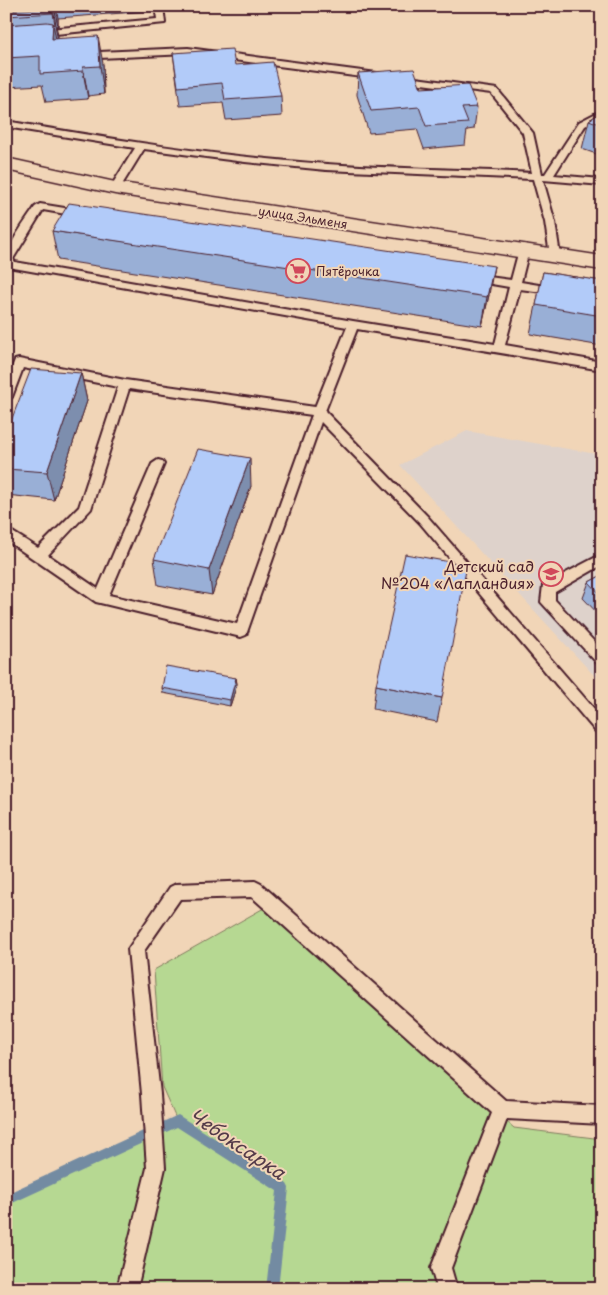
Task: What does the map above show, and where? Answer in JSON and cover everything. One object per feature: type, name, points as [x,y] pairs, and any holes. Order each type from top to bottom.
[{"type":"street","name":"улица Эльменя","points":[[6,164],[115,188],[602,262]]},
{"type":"lane","points":[[6,36],[162,21],[159,6]]},
{"type":"lane","points":[[71,49],[99,55],[188,51],[494,91],[528,133],[550,222],[555,255]]},
{"type":"lane","points":[[549,175],[582,124],[602,113]]},
{"type":"lane","points":[[6,124],[140,147],[326,167],[549,175],[602,182]]},
{"type":"lane","points":[[115,188],[140,147]]},
{"type":"lane","points":[[89,215],[40,207],[8,259],[12,265],[353,325],[602,366]]},
{"type":"lane","points":[[499,348],[524,250]]},
{"type":"lane","points":[[464,276],[564,292]]},
{"type":"lane","points":[[6,533],[101,598],[241,631],[319,412],[353,325]]},
{"type":"lane","points":[[6,397],[19,364],[124,384],[319,412],[424,520],[602,729]]},
{"type":"lane","points":[[39,556],[85,509],[124,384]]},
{"type":"lane","points":[[101,598],[158,464]]},
{"type":"lane","points":[[602,559],[548,588],[548,602],[602,659]]},
{"type":"lane","points":[[128,1289],[156,1168],[151,1094],[136,949],[176,892],[256,888],[502,1110],[602,1115]]},
{"type":"lane","points":[[447,1289],[441,1268],[502,1110]]},
{"type":"shaded area","name":"Детский сад №204 «Лапландия»","points":[[467,431],[602,455],[602,684],[400,465]]},
{"type":"green space","points":[[264,908],[514,1128],[602,1139],[602,1289],[6,1289],[6,1200],[177,1121],[162,1087],[154,970]]},
{"type":"building","points":[[53,8],[53,13],[6,16],[6,11]]},
{"type":"building","points":[[53,23],[52,39],[98,36],[100,66],[83,67],[83,71],[40,74],[40,56],[6,58],[6,25]]},
{"type":"building","points":[[232,49],[235,65],[273,62],[281,96],[225,100],[222,83],[178,87],[173,53]]},
{"type":"building","points":[[414,69],[421,88],[468,85],[477,107],[462,108],[468,123],[426,126],[419,107],[371,111],[358,73]]},
{"type":"building","points":[[602,112],[602,125],[589,120]]},
{"type":"building","points":[[69,203],[494,266],[487,297],[52,231]]},
{"type":"building","points":[[543,272],[602,281],[602,316],[536,305]]},
{"type":"building","points":[[31,369],[81,373],[47,472],[6,469],[6,434]]},
{"type":"building","points":[[198,449],[250,458],[209,570],[154,559]]},
{"type":"building","points":[[405,554],[467,565],[442,698],[376,685]]},
{"type":"building","points":[[602,575],[602,596],[589,582]]},
{"type":"building","points":[[166,666],[236,678],[230,700],[162,688]]},
{"type":"waterway","name":"Чебоксарка","points":[[6,1200],[178,1121],[283,1188],[272,1289]]},
{"type":"place","name":"Пятёрочка","points":[[298,271]]},
{"type":"place","name":"Детский сад №204 «Лапландия»","points":[[551,574]]}]
